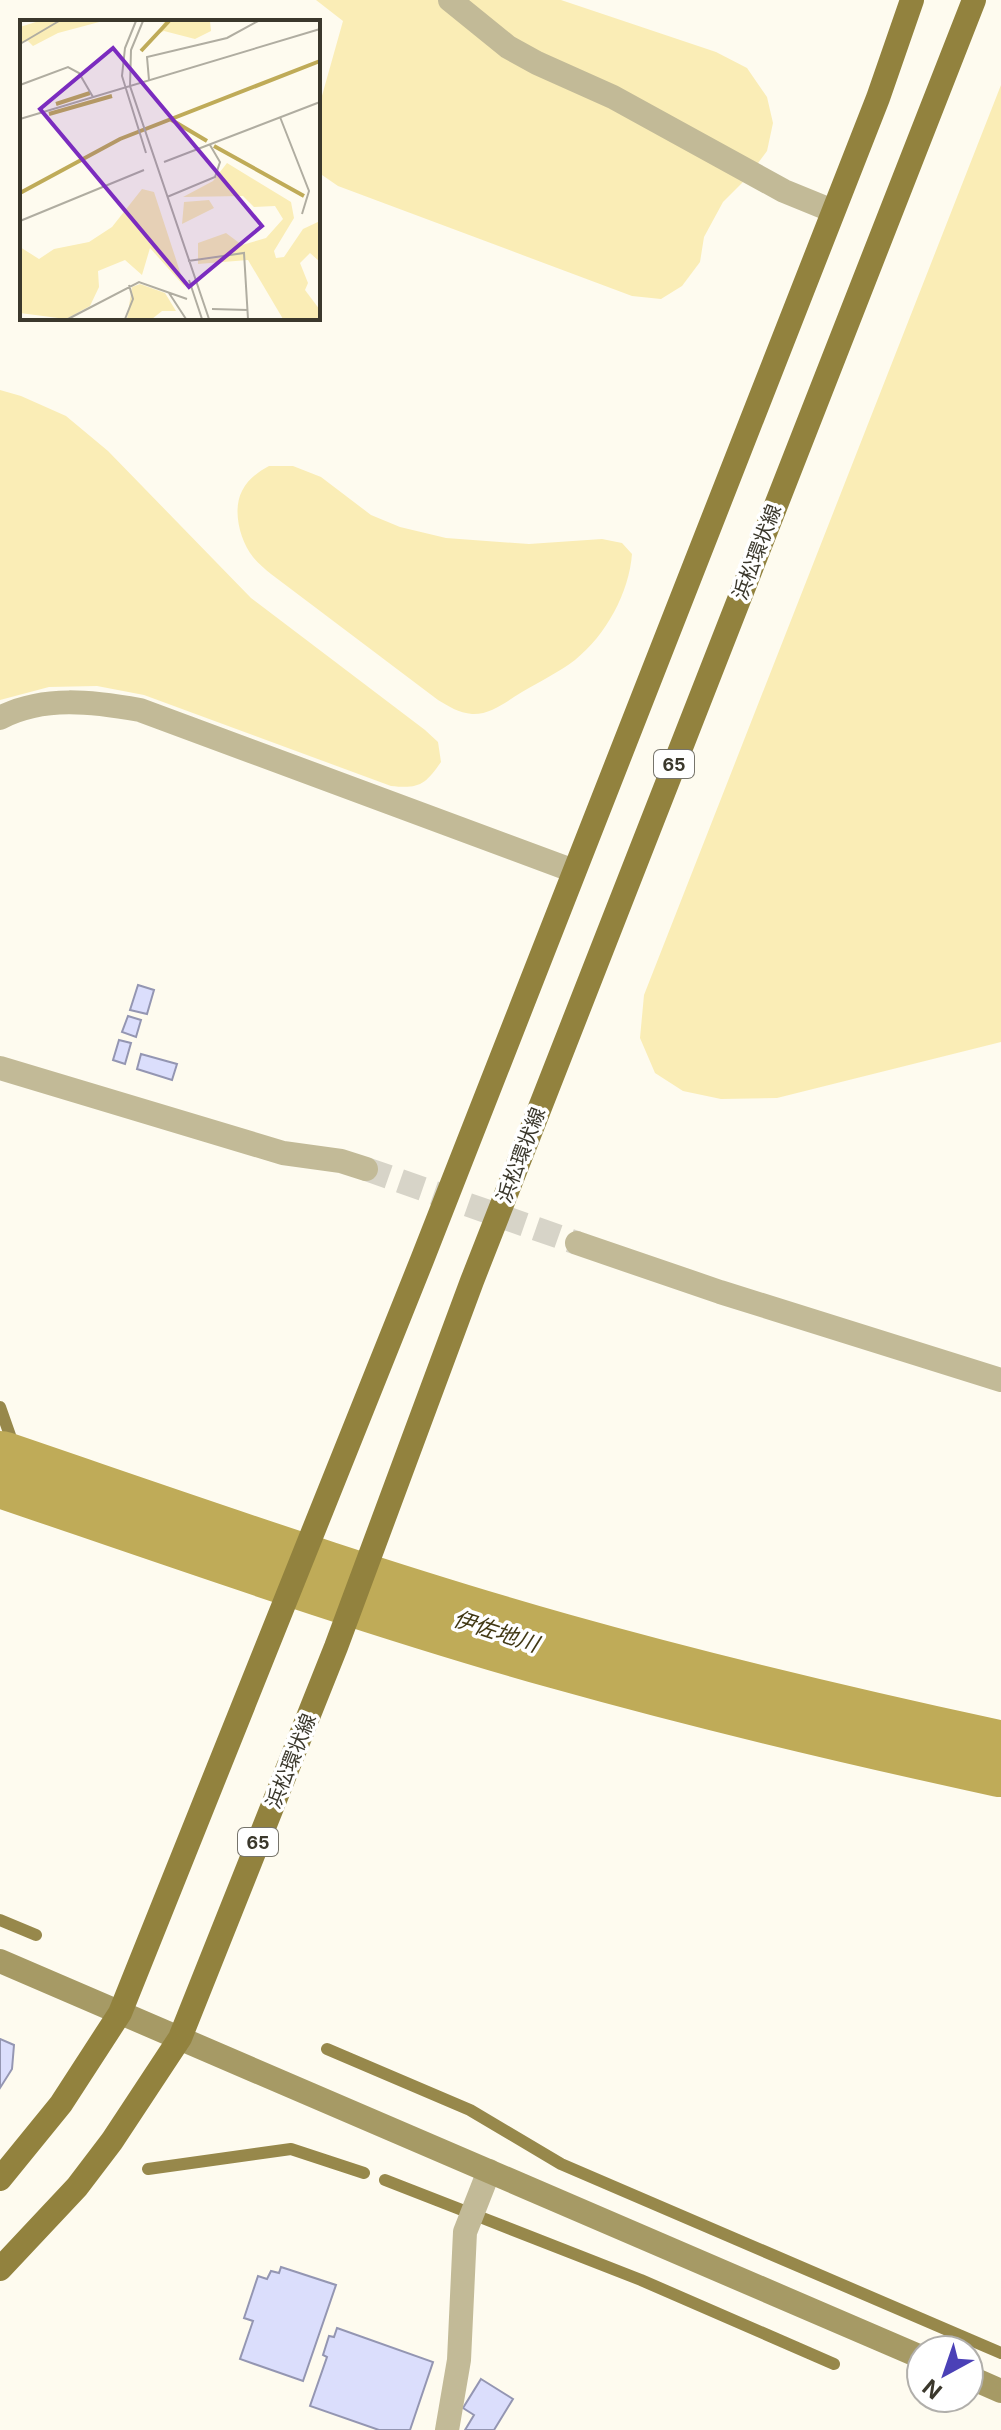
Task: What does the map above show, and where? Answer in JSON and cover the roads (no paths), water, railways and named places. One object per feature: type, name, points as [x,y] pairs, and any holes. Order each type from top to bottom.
[{"type":"main road","name":"65","points":[[0,2179],[61,2104],[120,2013],[574,871],[878,98],[912,0]]},
{"type":"main road","name":"浜松環状線","points":[[0,2269],[77,2187],[112,2141],[180,2038],[336,1647],[472,1281],[974,0]]},
{"type":"street","points":[[450,0],[508,47],[537,63],[613,97],[784,191],[833,211]]},
{"type":"street","points":[[0,718],[51,703],[95,702],[140,710],[574,871]]},
{"type":"street","points":[[0,1068],[283,1153],[341,1161],[366,1169]]},
{"type":"street","points":[[577,1243],[720,1292],[1001,1380]]},
{"type":"street","points":[[0,1961],[905,2350]]},
{"type":"street","points":[[447,2430],[459,2360],[465,2232],[489,2171]]},
{"type":"waterway","points":[[0,1407],[25,1478]]},
{"type":"waterway","name":"伊佐地川","points":[[0,1469],[348,1587],[489,1631],[669,1681],[1001,1759]]},
{"type":"waterway","points":[[0,1920],[36,1935]]},
{"type":"waterway","points":[[327,2049],[470,2110],[561,2164],[957,2334]]},
{"type":"waterway","points":[[148,2169],[291,2149],[364,2173]]},
{"type":"waterway","points":[[385,2180],[462,2210]]},
{"type":"waterway","points":[[480,2217],[641,2280],[834,2364]]},
{"type":"waterway","points":[[985,2346],[1001,2353]]},
{"type":"tunnel","points":[[366,1169],[577,1243]]}]
